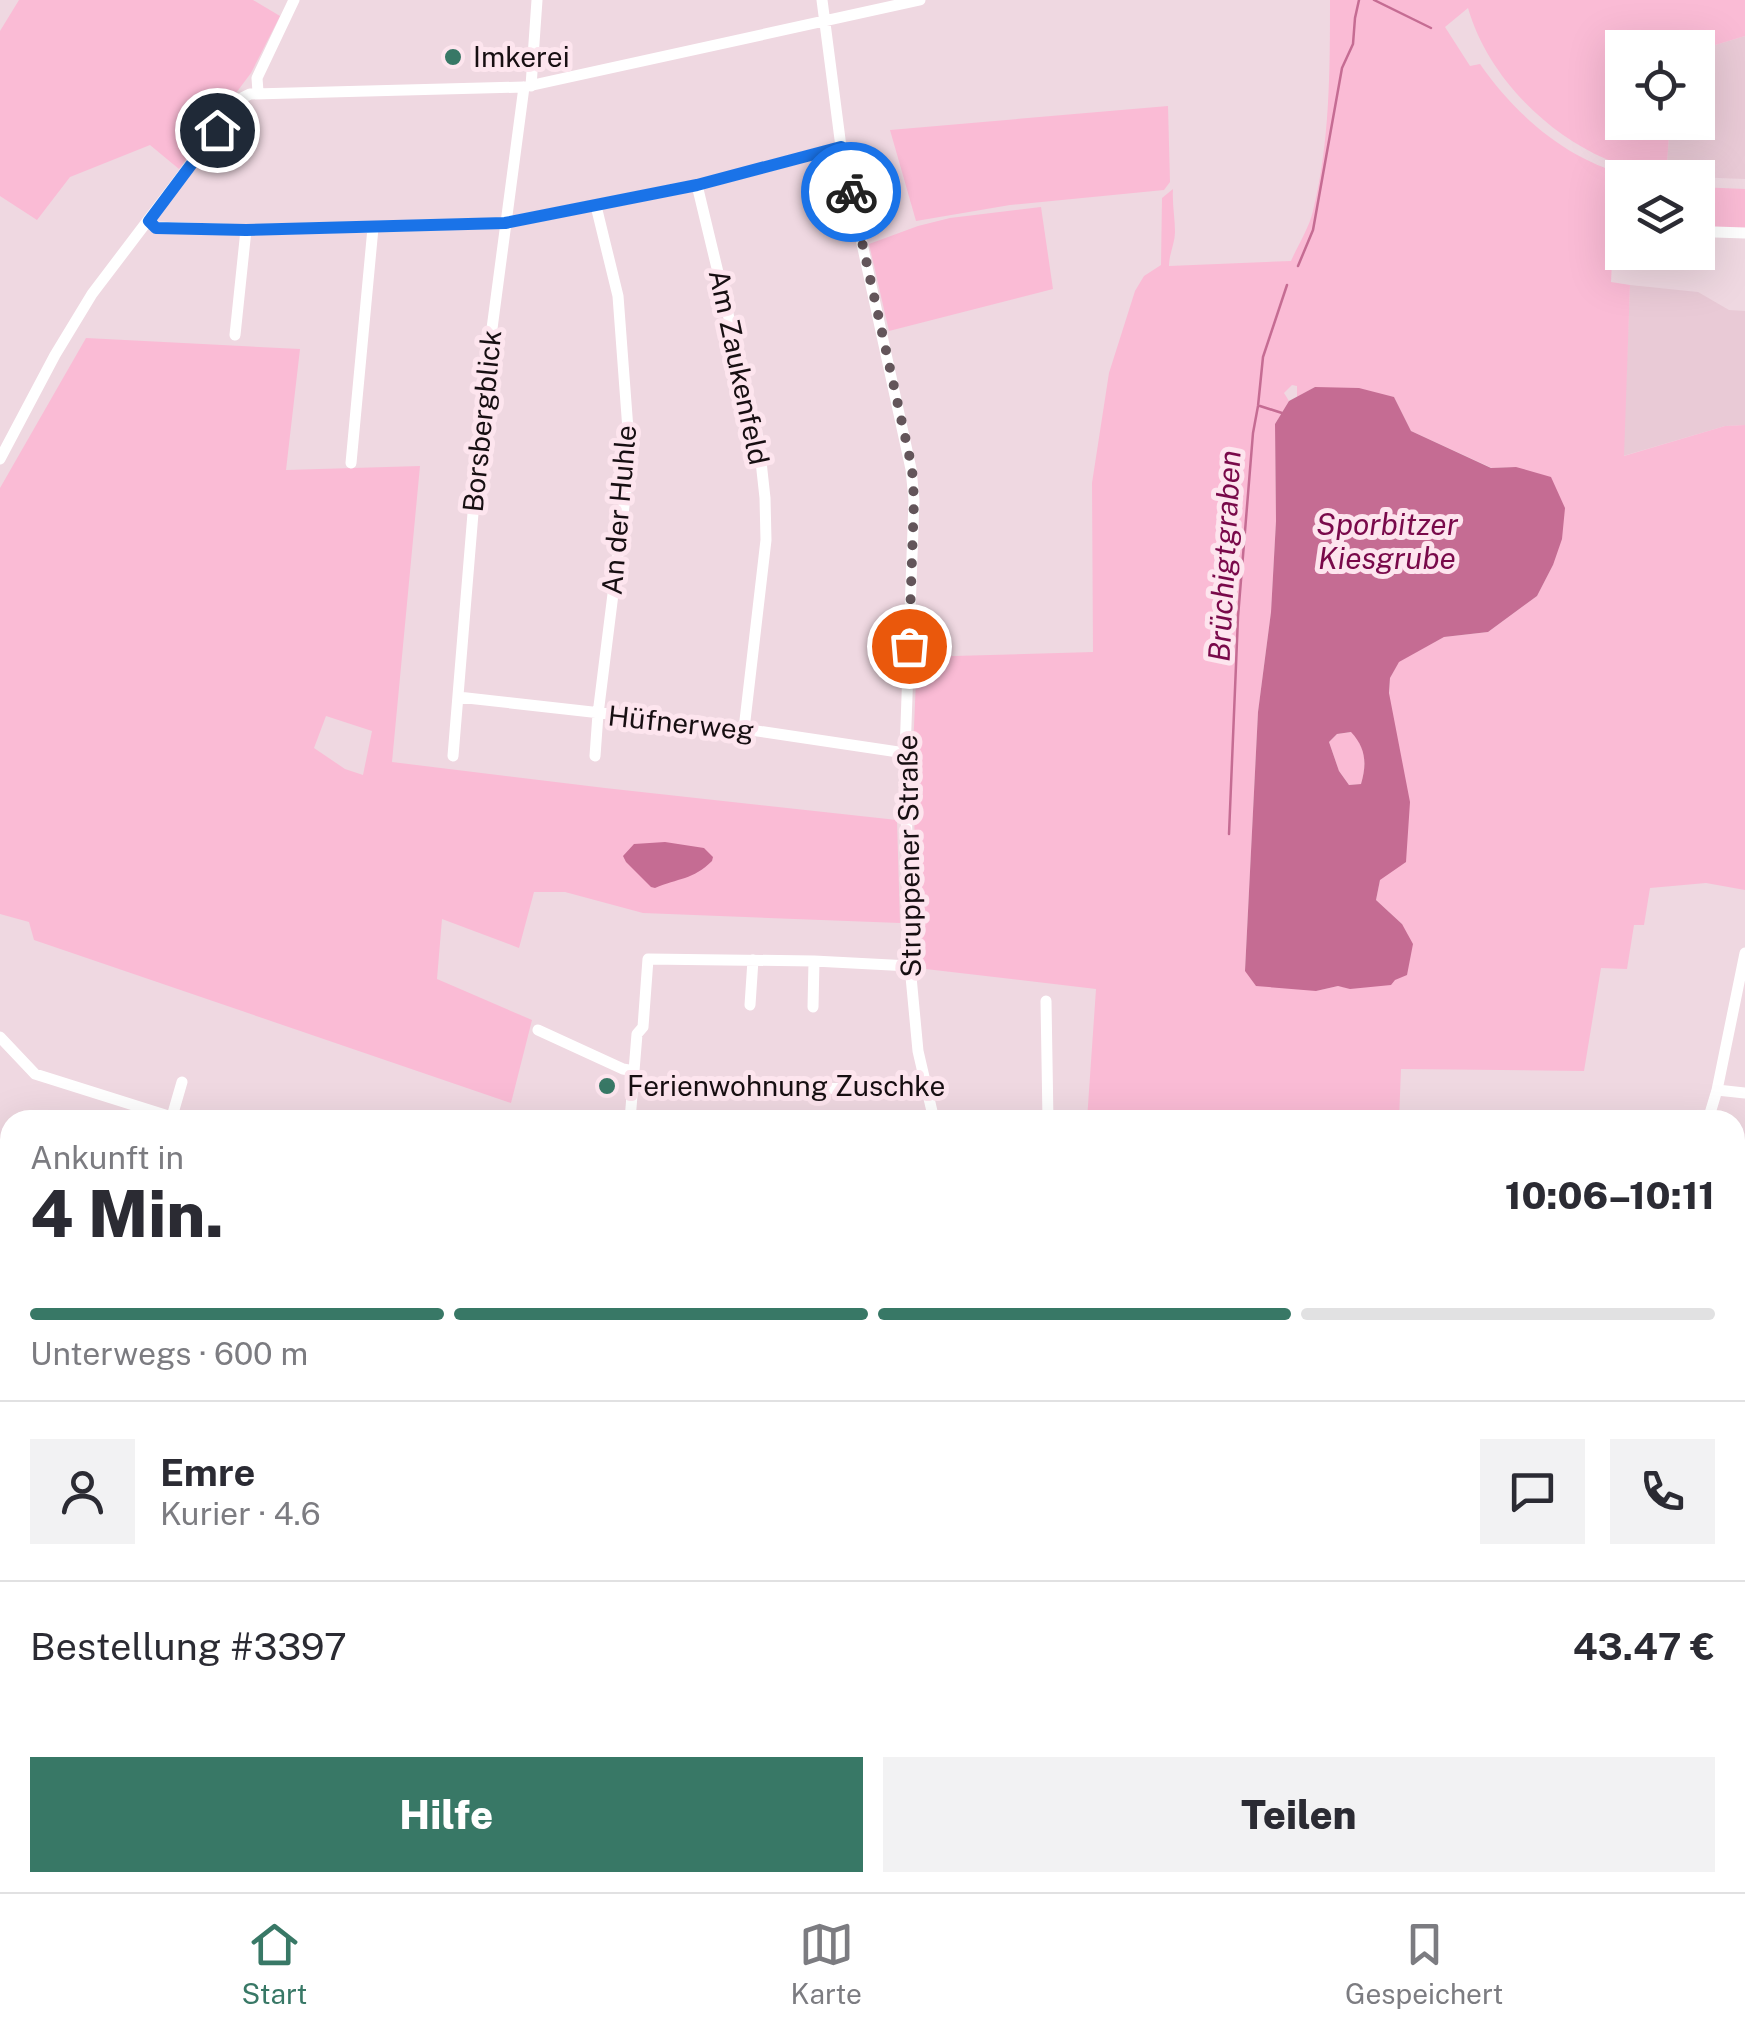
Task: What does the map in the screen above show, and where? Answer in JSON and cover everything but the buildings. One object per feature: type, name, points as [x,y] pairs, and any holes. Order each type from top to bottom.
[{"type":"street","points":[[258,92],[257,78],[294,0]]},
{"type":"street","name":"Borsbergblick","points":[[454,756],[482,404],[505,223],[528,86],[536,0]]},
{"type":"street","name":"Struppener Straße","points":[[822,0],[841,147],[912,468],[904,753],[910,966],[918,1051],[932,1110]]},
{"type":"street","points":[[0,459],[75,320],[240,99],[258,92],[528,86],[920,0]]},
{"type":"street","points":[[149,221],[156,228],[246,230],[505,223],[697,185],[841,147]]},
{"type":"street","name":"Am Zaukenfeld","points":[[697,185],[759,443],[765,498],[766,540],[744,729]]},
{"type":"street","name":"An der Huhle","points":[[595,756],[629,443],[618,296],[596,206]]},
{"type":"street","points":[[351,463],[373,228]]},
{"type":"street","points":[[236,335],[246,230]]},
{"type":"street","points":[[1715,232],[1745,234]]},
{"type":"street","name":"Hüfnerweg","points":[[458,698],[744,729],[904,753]]},
{"type":"street","points":[[1711,1110],[1745,953]]},
{"type":"street","points":[[631,1110],[648,959],[910,966]]},
{"type":"street","points":[[750,1005],[753,960]]},
{"type":"street","points":[[813,1008],[814,961]]},
{"type":"street","points":[[1046,1000],[1048,1110]]},
{"type":"street","points":[[538,1030],[634,1071]]},
{"type":"street","points":[[0,1037],[35,1074],[147,1110]]},
{"type":"street","points":[[177,1110],[182,1082]]},
{"type":"street","points":[[634,1085],[865,1089]]},
{"type":"street","points":[[1717,1090],[1745,1093]]},
{"type":"shaded area","points":[[19,0],[253,0],[280,16],[251,73],[179,169],[150,145],[70,177],[37,220],[0,196],[0,31]]},
{"type":"shaded area","points":[[1330,0],[1745,0],[1745,36],[1715,45],[1715,30],[1605,30],[1605,140],[1669,140],[1667,160],[1609,160],[1583,147],[1540,117],[1504,78],[1489,56],[1468,8],[1445,27],[1470,66],[1480,64],[1529,120],[1568,149],[1605,167],[1605,270],[1612,270],[1611,282],[1630,285],[1624,456],[1725,426],[1745,425],[1745,890],[1706,883],[1650,888],[1644,925],[1634,925],[1627,969],[1601,968],[1584,1071],[1401,1069],[1399,1110],[1088,1110],[1096,989],[917,968],[913,750],[917,657],[1093,652],[1092,483],[1109,373],[1135,291],[1144,276],[1161,265],[1162,198],[1173,189],[1175,232],[1169,266],[1291,261],[1311,217],[1323,159]],"holes":[[[1292,385],[1297,386],[1297,397],[1315,387],[1394,397],[1411,431],[1492,468],[1516,467],[1553,565],[1537,596],[1488,632],[1444,637],[1398,662],[1390,678],[1376,900],[1402,924],[1350,988],[1338,986],[1316,991],[1245,971],[1258,712],[1271,612],[1276,521],[1275,424],[1289,401],[1284,393]]]},
{"type":"shaded area","points":[[1745,36],[1745,179],[1715,178],[1715,160],[1667,160],[1669,140],[1715,140],[1715,45]]},
{"type":"shaded area","points":[[1168,106],[1170,182],[1164,190],[1010,205],[916,221],[890,130]]},
{"type":"shaded area","points":[[1715,188],[1745,189],[1745,230],[1715,229]]},
{"type":"shaded area","points":[[1041,207],[1053,289],[889,331],[869,244],[950,218]]},
{"type":"shaded area","points":[[1630,285],[1698,292],[1729,310],[1745,311],[1745,425],[1725,426],[1623,456]]},
{"type":"shaded area","points":[[86,338],[300,349],[286,470],[420,466],[392,762],[897,820],[900,923],[643,913],[565,892],[534,892],[519,948],[442,919],[437,979],[532,1020],[511,1103],[34,940],[29,922],[0,914],[0,488]],"holes":[[[326,716],[372,731],[363,775],[345,769],[314,748]]]},
{"type":"shaded area","points":[[1352,732],[1363,750],[1364,763],[1361,784],[1349,785],[1339,771],[1329,742],[1337,734]]},
{"type":"water","name":"Sporbitzer Kiesgrube","points":[[1315,387],[1359,388],[1394,397],[1411,431],[1491,468],[1516,467],[1551,477],[1565,508],[1562,539],[1537,596],[1488,632],[1444,637],[1399,662],[1390,678],[1389,693],[1410,802],[1406,862],[1380,880],[1376,900],[1402,924],[1413,944],[1407,975],[1391,985],[1350,989],[1338,986],[1316,991],[1256,986],[1245,971],[1258,712],[1271,612],[1276,521],[1275,424],[1289,401]],"holes":[[[1351,732],[1364,756],[1364,770],[1361,784],[1349,785],[1339,771],[1329,742],[1337,734]]]},
{"type":"water","points":[[665,842],[704,848],[712,861],[692,875],[651,887],[623,856],[634,844]]},
{"type":"waterway","name":"Brüchigtgraben","points":[[1298,266],[1313,230],[1342,68],[1353,44],[1359,0]]},
{"type":"waterway","points":[[1374,0],[1431,28]]},
{"type":"waterway","name":"Brüchigtgraben","points":[[1229,834],[1238,617],[1253,433],[1263,357],[1287,285]]},
{"type":"waterway","points":[[1260,406],[1282,413]]},
{"type":"way so far","points":[[851,192],[912,468],[909,646]]},
{"type":"place","name":"Imkerei","points":[[453,57]]},
{"type":"place","name":"Ferienwohnung Zuschke","points":[[607,1086]]},
{"type":"route","points":[[217,130],[149,221],[156,228],[246,230],[505,223],[697,185],[841,147],[851,192]]}]
